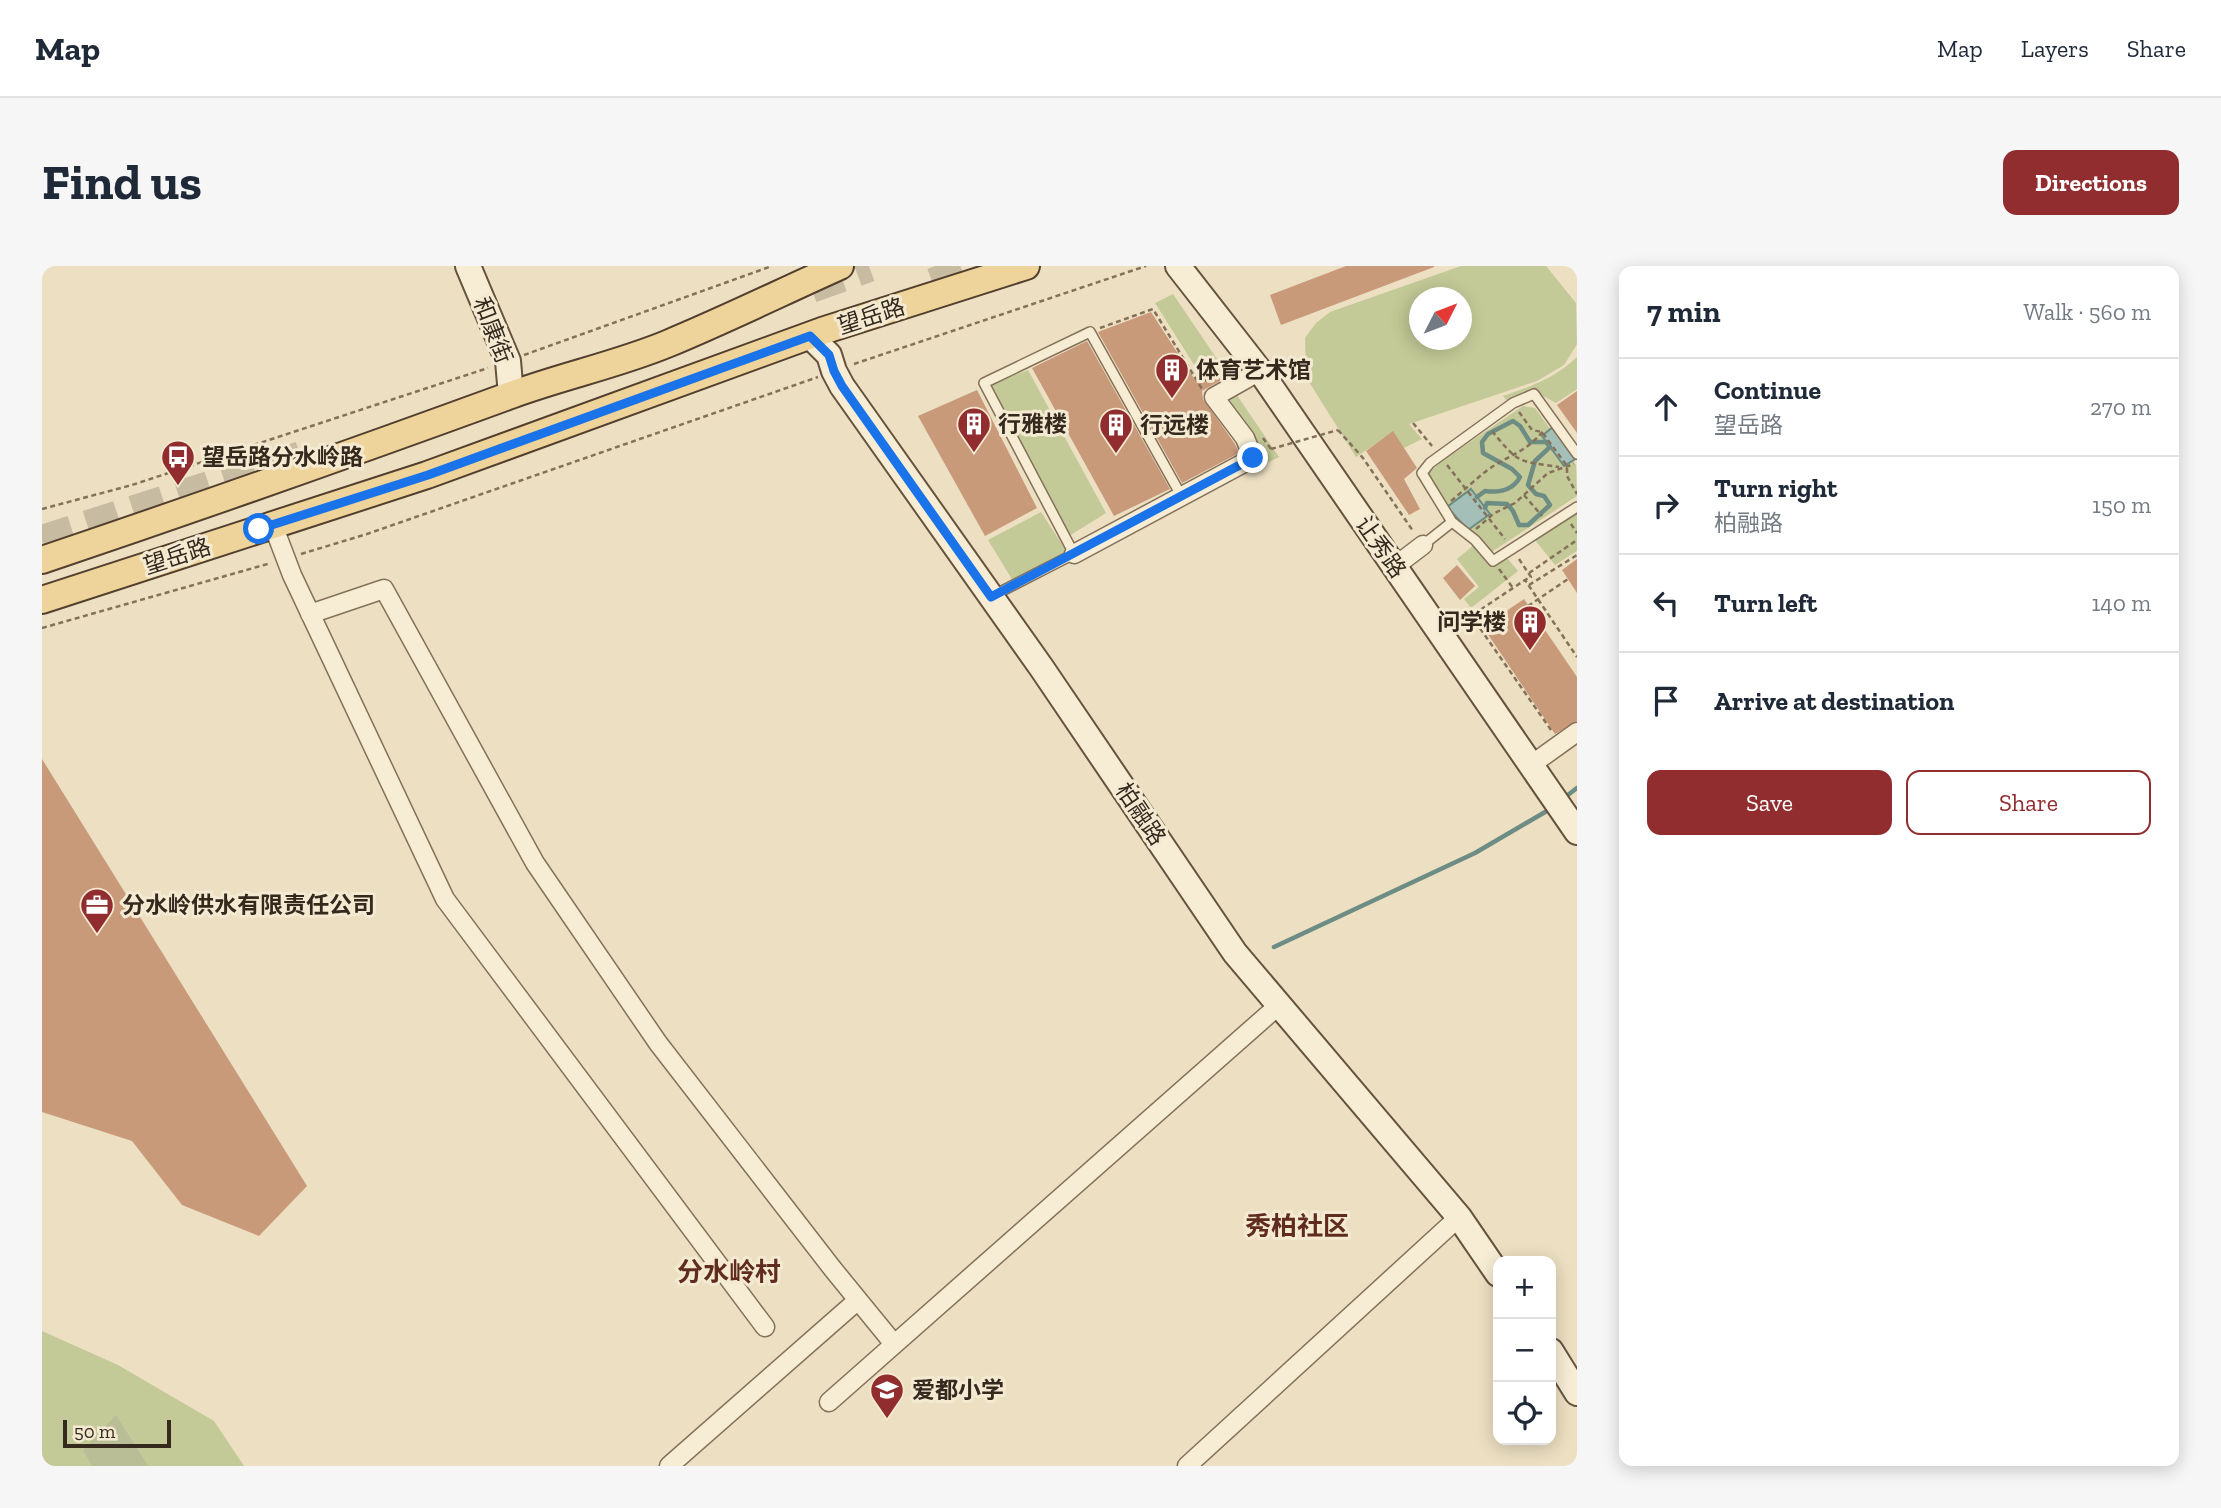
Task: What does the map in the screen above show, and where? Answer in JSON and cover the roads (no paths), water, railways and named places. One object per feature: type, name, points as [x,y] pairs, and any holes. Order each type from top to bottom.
[{"type":"main road","name":"望岳路","points":[[42,560],[453,418],[511,395],[664,345],[840,266]]},
{"type":"main road","name":"望岳路","points":[[42,600],[428,475],[810,336],[1025,266]]},
{"type":"street","name":"和康街","points":[[468,266],[508,361],[511,395]]},
{"type":"street","name":"让秀路","points":[[1178,266],[1260,372],[1576,831]]},
{"type":"street","name":"柏融路","points":[[810,336],[829,355],[842,386],[991,597],[1235,953],[1459,1217],[1493,1267]]},
{"type":"street","points":[[1074,554],[1253,458],[1245,438],[1214,397],[1260,372]]},
{"type":"street","points":[[273,525],[310,614],[445,899],[765,1327]]},
{"type":"street","points":[[1394,567],[1423,545]]},
{"type":"street","points":[[310,614],[384,589],[535,863],[657,1043],[894,1344]]},
{"type":"street","points":[[1531,765],[1577,732]]},
{"type":"street","points":[[829,1402],[1279,1005]]},
{"type":"street","points":[[1186,1466],[1459,1217]]},
{"type":"street","points":[[669,1466],[858,1300]]},
{"type":"street","points":[[1556,1359],[1577,1393]]},
{"type":"lane","points":[[991,597],[1074,554],[984,383],[1090,332],[1182,497]]},
{"type":"lane","points":[[1577,454],[1534,394],[1513,403],[1430,463],[1422,473],[1452,522],[1469,535],[1493,561],[1577,507]]},
{"type":"lane","points":[[1423,545],[1452,522]]},
{"type":"water","points":[[1554,426],[1577,458],[1564,466],[1542,436]]},
{"type":"water","points":[[1471,489],[1490,514],[1468,530],[1447,507]]},
{"type":"waterway","points":[[1477,497],[1485,491],[1510,488],[1520,477],[1512,469],[1483,453],[1482,442],[1488,434],[1513,421],[1520,426],[1530,442],[1546,442],[1550,447],[1535,461],[1528,485],[1536,494],[1544,496],[1550,505],[1528,525],[1519,525],[1507,504],[1487,503],[1485,508]]},
{"type":"waterway","points":[[1564,798],[1577,788]]},
{"type":"waterway","points":[[1274,947],[1475,853],[1552,808]]},
{"type":"tunnel","points":[[811,287],[869,266]]},
{"type":"tunnel","points":[[933,284],[981,266]]},
{"type":"tunnel","points":[[42,541],[308,455]]},
{"type":"place","name":"体育艺术馆","points":[[1172,400]]},
{"type":"place","name":"行雅楼","points":[[974,454]]},
{"type":"place","name":"行远楼","points":[[1116,455]]},
{"type":"place","name":"望岳路分水岭路","points":[[178,487]]},
{"type":"place","name":"问学楼","points":[[1530,652]]},
{"type":"place","name":"分水岭供水有限责任公司","points":[[97,935]]},
{"type":"place","name":"爱都小学","points":[[887,1420]]},
{"type":"district","name":"秀柏社区","points":[[1297,1226]]},
{"type":"district","name":"分水岭村","points":[[729,1272]]}]
